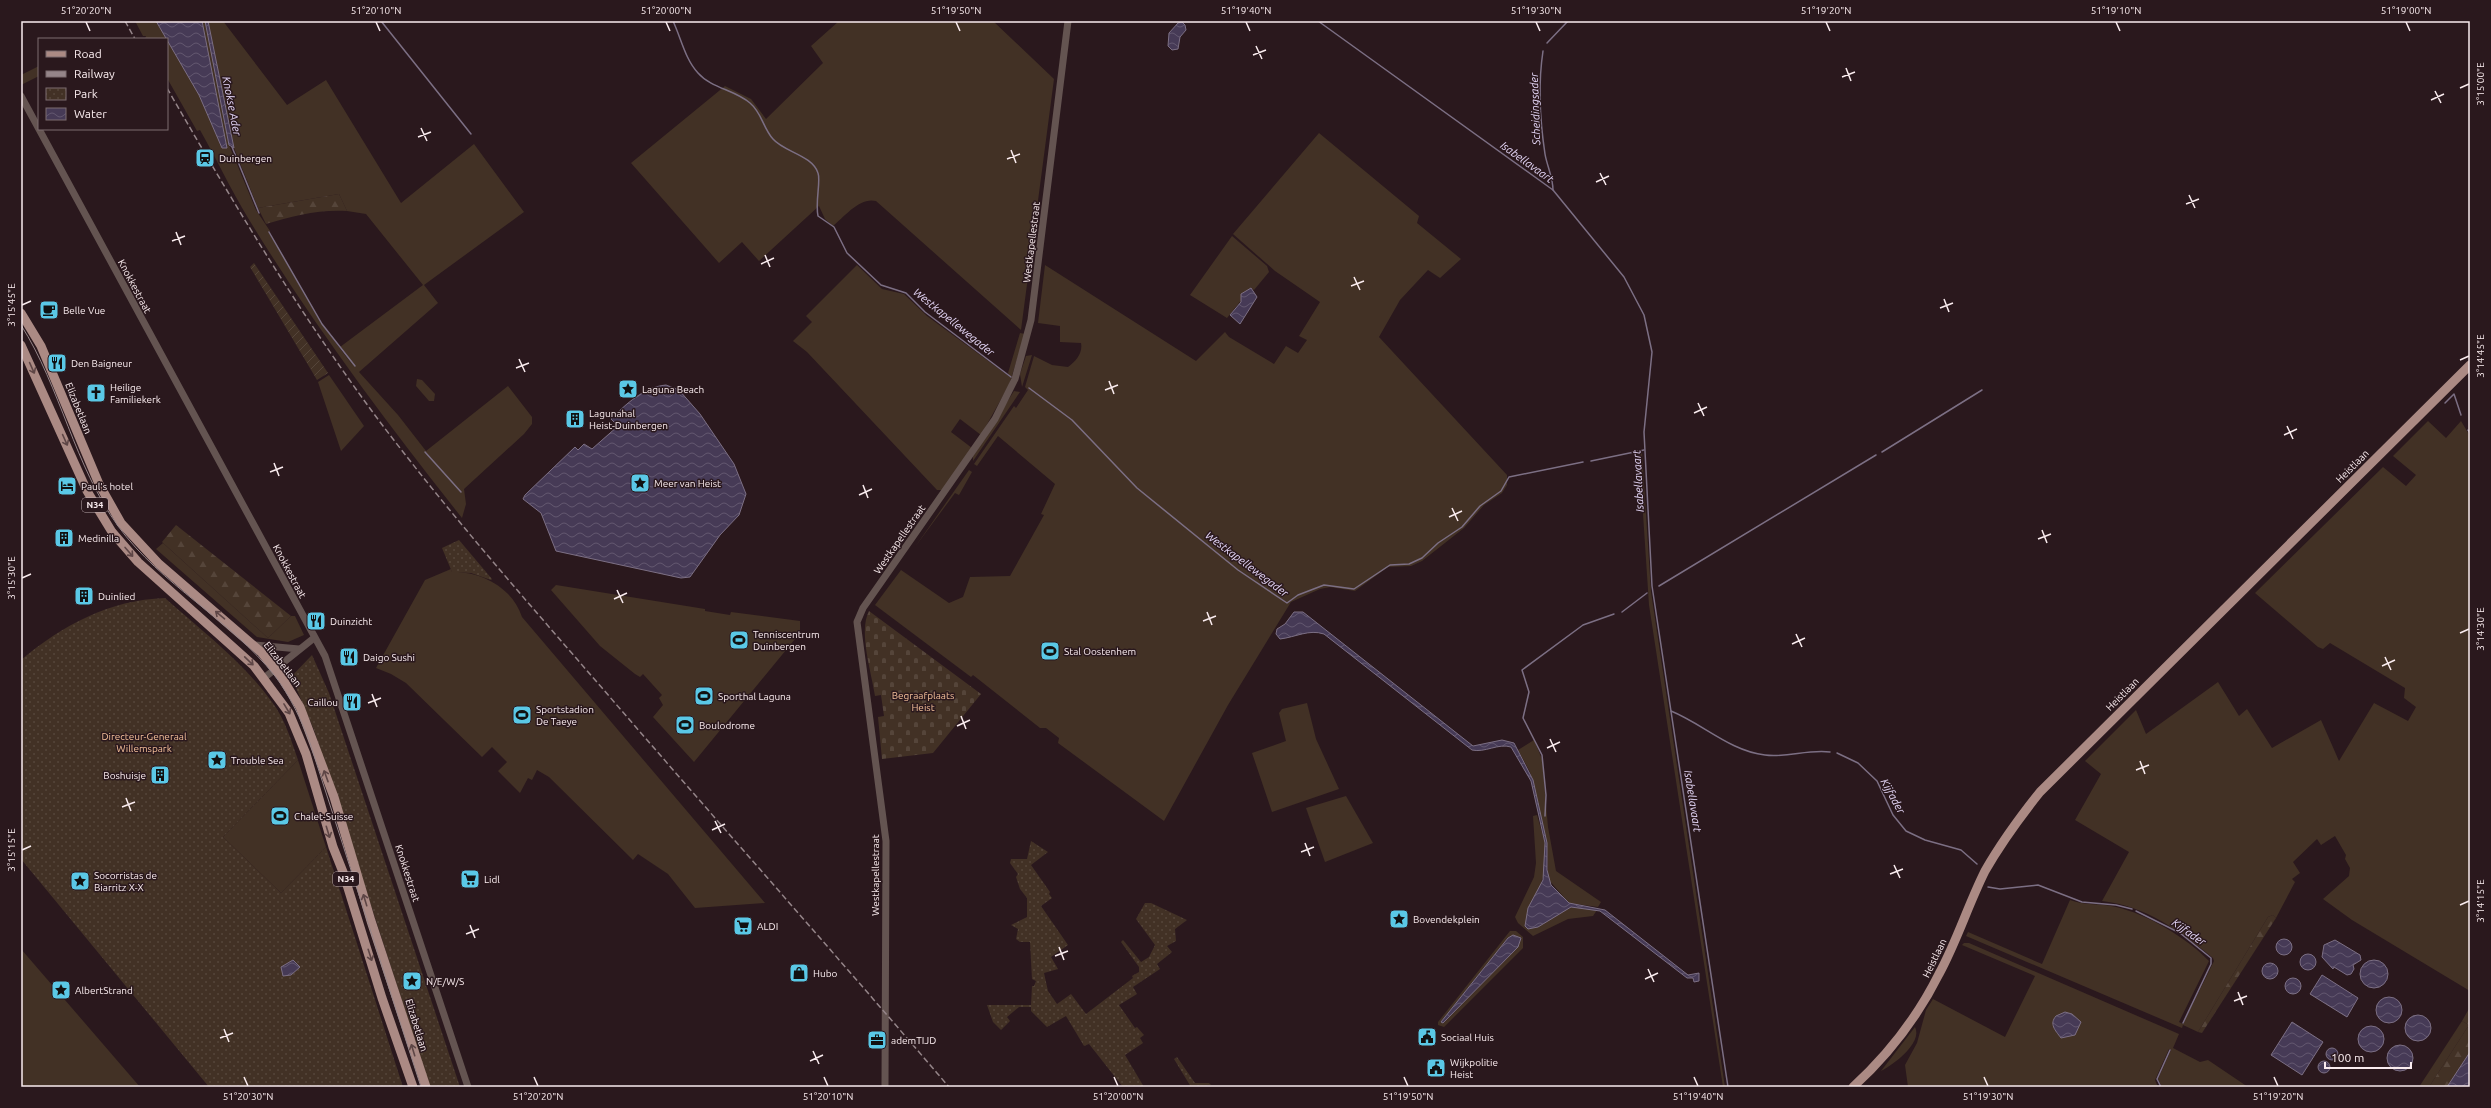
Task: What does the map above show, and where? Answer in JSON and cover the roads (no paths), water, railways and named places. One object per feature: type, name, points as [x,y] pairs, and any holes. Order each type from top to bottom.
[{"type":"main road","name":"Elizabetlaan","points":[[21,314],[32,330],[49,364],[99,484],[121,523],[159,564],[255,646],[275,669],[296,699],[312,734],[342,819],[366,906],[426,1087]]},
{"type":"main road","name":"N34","points":[[21,345],[88,491],[112,532],[138,562],[244,657],[264,678],[287,709],[300,738],[333,847],[344,872],[384,1002],[413,1087]]},
{"type":"main road","name":"Heistlaan","points":[[1853,1087],[1894,1042],[1922,1003],[1939,974],[1985,872],[2011,829],[2040,792],[2470,365]]},
{"type":"street","name":"Westkapellestraat","points":[[884,1087],[886,841],[857,622],[863,608],[991,425],[1006,398],[1020,365],[1031,320],[1068,21]]},
{"type":"street","name":"Knokkestraat","points":[[21,96],[38,127]]},
{"type":"street","name":"Knokkestraat","points":[[39,130],[330,668],[468,1087]]},
{"type":"street","points":[[264,678],[314,638]]},
{"type":"street","points":[[255,646],[299,649]]},
{"type":"water","points":[[156,21],[202,21],[227,148],[222,148],[199,95],[168,42],[168,38],[166,38]]},
{"type":"water","points":[[205,21],[208,21],[234,148],[229,145]]},
{"type":"water","points":[[1182,22],[1185,25],[1186,30],[1180,37],[1178,49],[1172,50],[1168,46],[1169,33],[1178,23]]},
{"type":"water","points":[[1251,288],[1257,297],[1240,324],[1230,315],[1241,302],[1241,294]]},
{"type":"water","name":"Meer van Heist","points":[[666,385],[679,390],[700,414],[734,464],[746,494],[739,515],[720,535],[690,577],[681,578],[556,551],[541,513],[523,499],[525,495],[575,447],[578,450],[584,444],[592,449],[618,426],[611,419],[629,402],[650,389]]},
{"type":"water","points":[[1294,612],[1303,612],[1473,746],[1502,740],[1514,743],[1533,780],[1547,843],[1547,870],[1551,885],[1569,903],[1605,910],[1688,975],[1699,973],[1699,981],[1694,982],[1693,978],[1687,978],[1600,911],[1571,907],[1538,927],[1528,929],[1525,926],[1528,908],[1543,880],[1545,843],[1531,781],[1511,747],[1501,746],[1477,751],[1472,750],[1324,634],[1313,632],[1280,639],[1276,634],[1277,629],[1285,624]]},
{"type":"water","points":[[1513,935],[1521,938],[1518,947],[1443,1023],[1441,1022],[1508,938]]},
{"type":"water","points":[[2281,939],[2287,939],[2292,944],[2290,953],[2287,955],[2281,955],[2276,950],[2276,944]]},
{"type":"water","points":[[2335,940],[2360,955],[2361,960],[2353,965],[2354,969],[2351,974],[2347,975],[2334,967],[2333,969],[2322,957],[2324,945]]},
{"type":"water","points":[[2305,954],[2311,954],[2316,959],[2314,968],[2311,970],[2305,970],[2300,965],[2300,959]]},
{"type":"water","points":[[293,960],[300,967],[291,975],[283,976],[281,967]]},
{"type":"water","points":[[2374,960],[2380,961],[2384,964],[2387,968],[2387,980],[2384,984],[2380,987],[2374,988],[2368,987],[2364,984],[2361,980],[2360,974],[2361,968],[2364,964],[2368,961]]},
{"type":"water","points":[[2267,963],[2273,963],[2278,968],[2276,977],[2273,979],[2267,979],[2262,974],[2262,968]]},
{"type":"water","points":[[2322,975],[2358,998],[2347,1017],[2310,994]]},
{"type":"water","points":[[2290,978],[2296,978],[2301,983],[2299,992],[2296,994],[2290,994],[2285,989],[2285,983]]},
{"type":"water","points":[[2389,997],[2398,1001],[2402,1010],[2398,1019],[2389,1023],[2380,1019],[2376,1010],[2380,1001]]},
{"type":"water","points":[[2065,1012],[2072,1014],[2081,1022],[2075,1035],[2061,1038],[2054,1027],[2053,1022],[2056,1016]]},
{"type":"water","points":[[2418,1015],[2427,1019],[2431,1028],[2427,1037],[2418,1041],[2409,1037],[2405,1028],[2409,1019]]},
{"type":"water","points":[[2292,1022],[2323,1042],[2302,1075],[2271,1055]]},
{"type":"water","points":[[2371,1026],[2380,1030],[2384,1039],[2380,1048],[2371,1052],[2362,1048],[2358,1039],[2362,1030]]},
{"type":"water","points":[[2400,1045],[2409,1049],[2413,1058],[2409,1067],[2400,1071],[2391,1067],[2387,1058],[2391,1049]]},
{"type":"water","points":[[2332,1048],[2336,1050],[2338,1054],[2336,1058],[2332,1060],[2328,1058],[2326,1054],[2328,1050]]},
{"type":"water","points":[[2470,1052],[2470,1087],[2447,1087]]},
{"type":"water","points":[[2324,1061],[2328,1063],[2330,1067],[2328,1071],[2324,1073],[2320,1071],[2318,1067],[2320,1063]]},
{"type":"waterway","points":[[381,21],[471,134]]},
{"type":"waterway","name":"Westkapellewegader","points":[[673,21],[686,55],[698,73],[716,86],[737,95],[750,103],[757,111],[773,139],[804,158],[815,167],[819,177],[817,204],[818,216],[834,227],[847,253],[881,285],[906,293],[925,312],[1011,377]]},
{"type":"waterway","name":"Isabellavaart","points":[[1318,21],[1553,190],[1624,277],[1644,315],[1652,352],[1644,432],[1652,586],[1728,1087]]},
{"type":"waterway","name":"Scheidingsader","points":[[1547,43],[1568,21]]},
{"type":"waterway","name":"Scheidingsader","points":[[1543,51],[1540,76],[1541,116],[1545,154],[1553,190]]},
{"type":"waterway","name":"Knokse Ader","points":[[232,147],[259,213]]},
{"type":"waterway","name":"Knokse Ader","points":[[269,232],[322,324],[355,366]]},
{"type":"waterway","name":"Westkapellewegader","points":[[1029,388],[1072,420],[1137,488],[1238,570],[1287,603],[1298,595],[1324,585],[1354,589],[1390,565],[1409,564],[1422,558],[1438,543],[1462,527],[1480,506],[1501,491],[1509,477],[1583,462]]},
{"type":"waterway","points":[[1882,452],[1982,390]]},
{"type":"waterway","points":[[2445,403],[2454,394],[2461,415]]},
{"type":"waterway","name":"Westkapellewegader","points":[[1591,461],[1644,450]]},
{"type":"waterway","name":"Knokse Ader","points":[[425,452],[461,492]]},
{"type":"waterway","points":[[1659,586],[1876,455]]},
{"type":"waterway","points":[[1622,612],[1647,593]]},
{"type":"waterway","points":[[1545,816],[1546,795],[1542,755],[1523,718],[1529,692],[1522,670],[1583,625],[1614,614]]},
{"type":"waterway","name":"Kijfader","points":[[1671,711],[1683,716],[1728,743],[1752,752],[1773,756],[1822,751],[1830,752]]},
{"type":"waterway","name":"Kijfader","points":[[1837,753],[1858,763],[1877,781],[1893,815],[1906,831],[1925,840],[1961,850],[1977,864]]},
{"type":"waterway","name":"Kijfader","points":[[1988,887],[2000,889],[2038,885],[2082,902],[2116,905],[2132,909]]},
{"type":"waterway","name":"Kijfader","points":[[2136,911],[2180,933],[2211,958],[2211,964],[2183,1023]]},
{"type":"waterway","points":[[2161,1087],[2157,1079],[2170,1050]]},
{"type":"tram line","points":[[21,325],[47,374],[90,478],[118,526],[135,547],[154,566],[238,637],[257,656],[275,676],[295,708],[310,743],[421,1087]]},
{"type":"railway","points":[[125,21],[134,38]]},
{"type":"railway","points":[[168,90],[217,174],[295,300],[351,382],[407,457],[521,595],[949,1087]]},
{"type":"place","name":"Duinbergen","points":[[205,158]]},
{"type":"place","name":"Belle Vue","points":[[49,310]]},
{"type":"place","name":"Den Baigneur","points":[[57,363]]},
{"type":"place","name":"Laguna Beach","points":[[628,389]]},
{"type":"place","name":"Heilige Familiekerk","points":[[96,393]]},
{"type":"place","name":"Lagunahal Heist-Duinbergen","points":[[575,419]]},
{"type":"place","name":"Meer van Heist","points":[[640,483]]},
{"type":"place","name":"Paul's hotel","points":[[67,486]]},
{"type":"place","name":"Medinilla","points":[[64,538]]},
{"type":"place","name":"Duinlied","points":[[84,596]]},
{"type":"place","name":"Duinzicht","points":[[316,621]]},
{"type":"place","name":"Tenniscentrum Duinbergen","points":[[739,640]]},
{"type":"place","name":"Stal Oostenhem","points":[[1050,651]]},
{"type":"place","name":"Daigo Sushi","points":[[349,657]]},
{"type":"place","name":"Sporthal Laguna","points":[[704,696]]},
{"type":"place","name":"Caillou","points":[[352,702]]},
{"type":"place","name":"Sportstadion De Taeye","points":[[522,715]]},
{"type":"place","name":"Boulodrome","points":[[685,725]]},
{"type":"place","name":"Trouble Sea","points":[[217,760]]},
{"type":"place","name":"Boshuisje","points":[[160,775]]},
{"type":"place","name":"Chalet-Suisse","points":[[280,816]]},
{"type":"place","name":"Lidl","points":[[470,879]]},
{"type":"place","name":"Socorristas de Biarritz X-X","points":[[80,881]]},
{"type":"place","name":"Bovendekplein","points":[[1399,919]]},
{"type":"place","name":"ALDI","points":[[743,926]]},
{"type":"place","name":"Hubo","points":[[799,973]]},
{"type":"place","name":"N/E/W/S","points":[[412,981]]},
{"type":"place","name":"AlbertStrand","points":[[61,990]]},
{"type":"place","name":"Sociaal Huis","points":[[1427,1037]]},
{"type":"place","name":"ademTIJD","points":[[877,1040]]},
{"type":"place","name":"Wijkpolitie Heist","points":[[1436,1068]]},
{"type":"park label","name":"Begraafplaats Heist","points":[[923,700]]},
{"type":"park label","name":"Directeur-Generaal Willemspark","points":[[144,742]]}]
